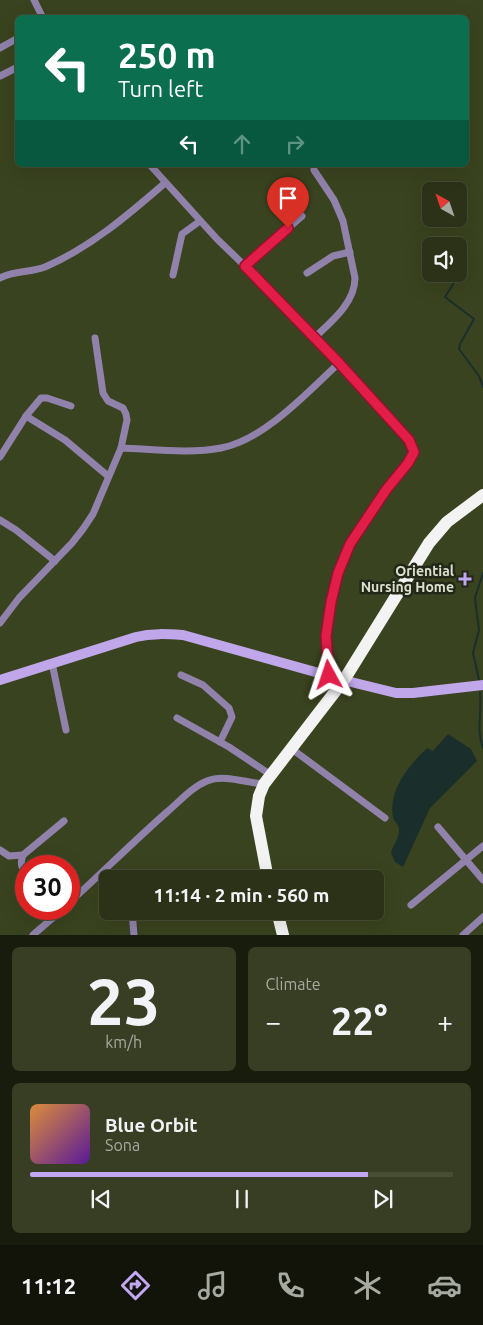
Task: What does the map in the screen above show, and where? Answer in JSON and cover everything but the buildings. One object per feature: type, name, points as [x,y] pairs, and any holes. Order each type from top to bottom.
[{"type":"highway","points":[[274,870],[264,824],[265,803],[275,779],[332,708],[430,543],[447,522],[483,495]]},
{"type":"highway","points":[[266,870],[256,816],[259,796],[267,780],[348,681],[384,631],[423,564],[441,538],[462,518],[483,503]]},
{"type":"highway","points":[[279,920],[283,935]]},
{"type":"highway","points":[[286,920],[290,935]]},
{"type":"street","points":[[34,0],[42,15]]},
{"type":"street","points":[[0,48],[15,40]]},
{"type":"street","points":[[0,76],[15,68]]},
{"type":"street","points":[[152,167],[200,221],[339,363],[409,440],[414,452],[350,544],[338,573],[326,636],[329,675]]},
{"type":"street","points":[[314,170],[337,207],[345,227],[355,278],[353,294],[331,322],[314,338]]},
{"type":"street","points":[[0,278],[14,272],[43,268],[71,254],[116,224],[165,183]]},
{"type":"street","points":[[245,266],[302,216]]},
{"type":"street","points":[[174,275],[182,234],[200,221]]},
{"type":"street","points":[[307,272],[333,256],[350,252]]},
{"type":"street","points":[[0,622],[19,598],[72,543],[93,514],[121,448],[127,420],[126,414],[122,408],[108,401],[103,393],[94,338]]},
{"type":"street","points":[[121,448],[202,450],[222,448],[240,441],[262,430],[287,411],[339,363]]},
{"type":"street","points":[[0,458],[26,416],[41,398],[47,398],[71,406]]},
{"type":"street","points":[[26,416],[65,440],[108,476]]},
{"type":"street","points":[[0,520],[16,530],[54,561]]},
{"type":"street","points":[[0,680],[136,637],[166,634],[184,635],[396,693],[413,693],[483,685]]},
{"type":"street","points":[[52,663],[66,730]]},
{"type":"street","points":[[181,675],[203,685],[229,708],[232,713],[232,717],[220,742]]},
{"type":"street","points":[[177,718],[240,754],[267,780]]},
{"type":"street","points":[[296,752],[385,818]]},
{"type":"street","points":[[106,870],[142,834],[192,789],[207,781],[216,779],[267,780]]},
{"type":"street","points":[[23,855],[64,821]]},
{"type":"street","points":[[438,827],[483,880]]},
{"type":"street","points":[[411,905],[483,846]]},
{"type":"street","points":[[0,850],[9,856],[15,856]]},
{"type":"street","points":[[80,893],[99,876]]},
{"type":"street","points":[[463,935],[483,917]]},
{"type":"street","points":[[33,935],[50,920]]},
{"type":"street","points":[[133,920],[134,935]]},
{"type":"water","points":[[448,734],[471,749],[477,761],[430,808],[403,867],[395,862],[391,853],[399,831],[399,827],[394,821],[392,807],[397,788],[407,770],[420,755],[427,748],[433,751]]},
{"type":"waterway","points":[[454,282],[445,297],[474,319],[459,349],[479,376],[483,387]]},
{"type":"waterway","points":[[479,680],[473,653],[479,630],[475,598],[483,573]]},
{"type":"waterway","points":[[480,692],[480,734],[483,748]]},
{"type":"place","name":"Oriential Nursing Home","points":[[465,579]]},
{"type":"route","points":[[288,228],[245,266],[339,363],[409,440],[414,448],[413,455],[408,463],[386,490],[350,544],[338,573],[326,636],[329,675]]}]
